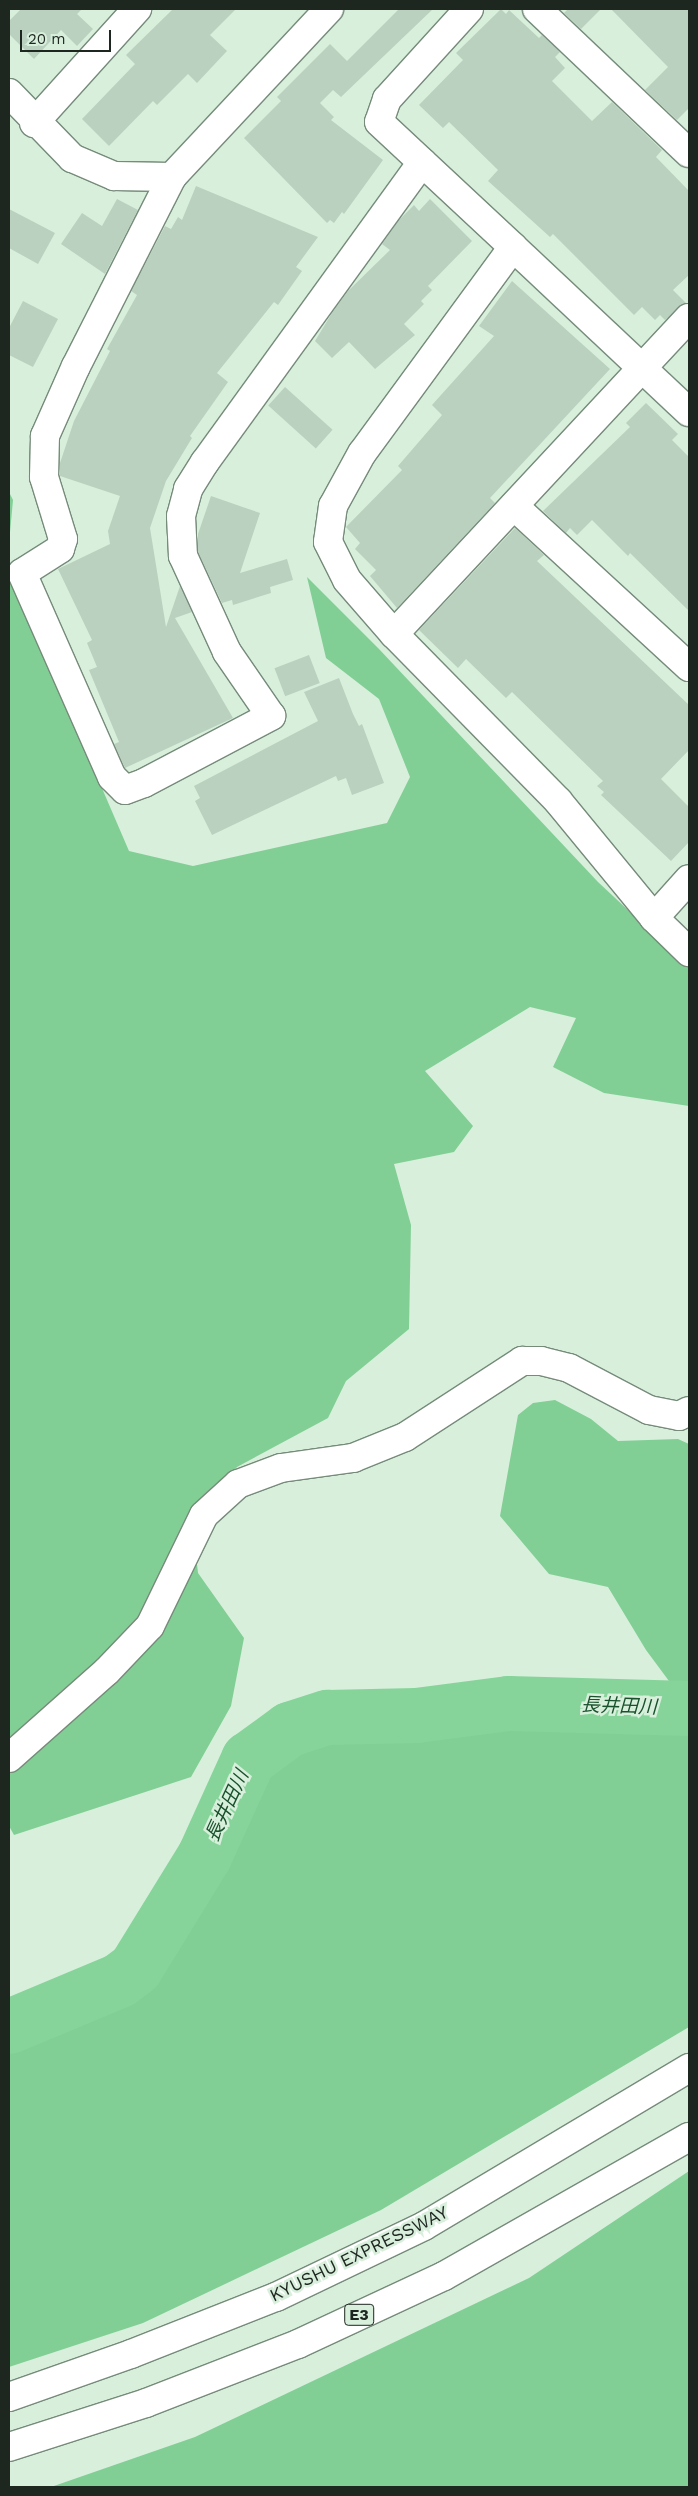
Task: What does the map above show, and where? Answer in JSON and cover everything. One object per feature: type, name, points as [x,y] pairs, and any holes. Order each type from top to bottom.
[{"type":"main road","points":[[34,123],[138,9]]},
{"type":"main road","points":[[329,9],[172,177],[76,366],[45,436],[44,477],[63,539],[60,549],[22,573],[112,777],[126,790],[144,783],[271,716],[227,652],[183,556],[183,507],[188,489],[205,462],[422,162]]},
{"type":"main road","points":[[469,9],[387,99],[378,122],[689,412]]},
{"type":"main road","points":[[538,9],[689,153]]},
{"type":"main road","points":[[9,93],[34,123],[72,158],[114,176],[172,177]]},
{"type":"main road","points":[[513,248],[362,453],[332,506],[328,542],[347,580],[394,634],[558,801],[654,918],[689,952]]},
{"type":"main road","points":[[394,634],[689,318]]},
{"type":"main road","points":[[514,506],[689,667]]},
{"type":"main road","points":[[654,918],[689,879]]},
{"type":"main road","points":[[9,1758],[106,1671],[150,1626],[204,1515],[238,1484],[281,1468],[353,1458],[405,1437],[522,1361],[541,1360],[569,1368],[649,1410],[679,1416],[689,1411]]},
{"type":"main road","name":"KYUSHU EXPRESSWAY","points":[[9,2397],[131,2354],[276,2297],[415,2230],[689,2068]]},
{"type":"main road","name":"E3","points":[[9,2447],[146,2403],[298,2344],[444,2276],[689,2137]]},
{"type":"green space","points":[[9,492],[13,500],[9,543]]},
{"type":"green space","points":[[9,572],[129,851],[193,866],[387,823],[410,777],[379,699],[326,658],[307,577],[379,649],[598,882],[689,967],[689,1106],[604,1093],[553,1067],[576,1018],[530,1007],[425,1071],[473,1126],[454,1152],[394,1164],[411,1225],[409,1329],[346,1381],[328,1418],[237,1467],[192,1520],[198,1573],[244,1638],[231,1706],[191,1777],[14,1835],[9,1826]]},
{"type":"green space","points":[[555,1400],[591,1419],[618,1441],[678,1439],[689,1444],[689,1708],[646,1650],[608,1587],[549,1574],[500,1516],[518,1415],[533,1403]]},
{"type":"green space","points":[[689,1721],[689,2027],[381,2210],[143,2323],[9,2367],[9,2037],[115,1997],[145,1969],[219,1846],[237,1795],[283,1745],[320,1734],[396,1724],[526,1727]]},
{"type":"green space","points":[[689,2171],[689,2487],[51,2487],[195,2437],[529,2278]]},
{"type":"building","points":[[21,9],[82,9],[77,14],[93,29],[77,46],[61,30],[34,59],[9,34],[9,21]]},
{"type":"building","points":[[173,9],[236,9],[210,35],[227,51],[197,83],[188,74],[157,105],[153,101],[109,146],[82,119],[135,64],[126,55]]},
{"type":"building","points":[[399,9],[433,9],[341,97],[333,90],[320,103],[334,117],[331,120],[383,160],[344,214],[342,212],[334,223],[330,220],[327,223],[244,138],[281,101],[277,97],[330,44],[347,61]]},
{"type":"building","points":[[501,9],[506,14],[509,10],[539,38],[542,35],[560,52],[555,57],[565,68],[552,81],[592,121],[612,102],[662,150],[656,157],[689,191],[689,275],[673,290],[686,303],[665,320],[660,315],[655,320],[642,307],[634,315],[553,234],[550,237],[488,181],[498,170],[449,122],[443,128],[419,105],[463,60],[456,53]]},
{"type":"building","points":[[568,9],[601,9],[581,29],[564,13]]},
{"type":"building","points":[[611,9],[689,9],[689,108],[677,120],[645,90],[668,67]]},
{"type":"building","points":[[196,186],[318,237],[296,267],[302,271],[278,305],[274,302],[217,373],[228,382],[190,436],[192,438],[166,481],[150,528],[166,627],[180,586],[192,612],[175,618],[233,718],[125,768],[114,744],[119,742],[89,670],[97,667],[87,643],[92,640],[58,569],[110,544],[108,531],[120,496],[60,476],[60,463],[74,421],[110,351],[107,349],[137,295],[131,291],[165,226],[171,229],[178,217],[182,220]]},
{"type":"building","points":[[117,199],[138,210],[105,274],[61,244],[82,213],[102,226]]},
{"type":"building","points":[[430,199],[472,241],[428,286],[432,290],[421,301],[424,304],[404,324],[415,335],[375,369],[349,342],[332,358],[315,341],[332,313],[348,291],[390,250],[382,244],[399,220],[414,205],[419,211]]},
{"type":"building","points":[[9,209],[55,233],[38,264],[9,248]]},
{"type":"building","points":[[512,281],[610,369],[490,498],[495,503],[397,608],[370,576],[376,570],[355,549],[360,543],[346,527],[402,470],[398,466],[442,415],[432,405],[494,336],[479,326]]},
{"type":"building","points":[[23,301],[58,319],[33,367],[9,355],[9,328]]},
{"type":"building","points":[[285,387],[333,430],[316,448],[268,406]]},
{"type":"building","points":[[646,403],[678,434],[672,440],[689,457],[689,611],[630,553],[628,556],[592,520],[577,535],[570,528],[566,533],[543,511],[630,427],[626,423]]},
{"type":"building","points":[[211,496],[260,513],[240,573],[287,559],[293,580],[270,587],[271,593],[233,605],[232,600],[222,603],[198,552],[198,534]]},
{"type":"building","points":[[515,528],[544,555],[537,561],[689,705],[689,750],[661,779],[689,807],[689,842],[671,861],[601,795],[604,792],[597,786],[603,781],[512,692],[506,698],[466,659],[458,668],[419,630]]},
{"type":"building","points":[[309,655],[320,683],[285,696],[274,668]]},
{"type":"building","points":[[339,678],[359,726],[362,724],[384,783],[352,795],[346,778],[338,781],[336,776],[212,835],[195,801],[200,798],[194,786],[318,721],[304,692]]},
{"type":"waterway","name":"長井田川","points":[[9,2026],[119,1980],[135,1968],[204,1856],[248,1759],[289,1729],[327,1717],[416,1715],[508,1703],[689,1708]]}]
